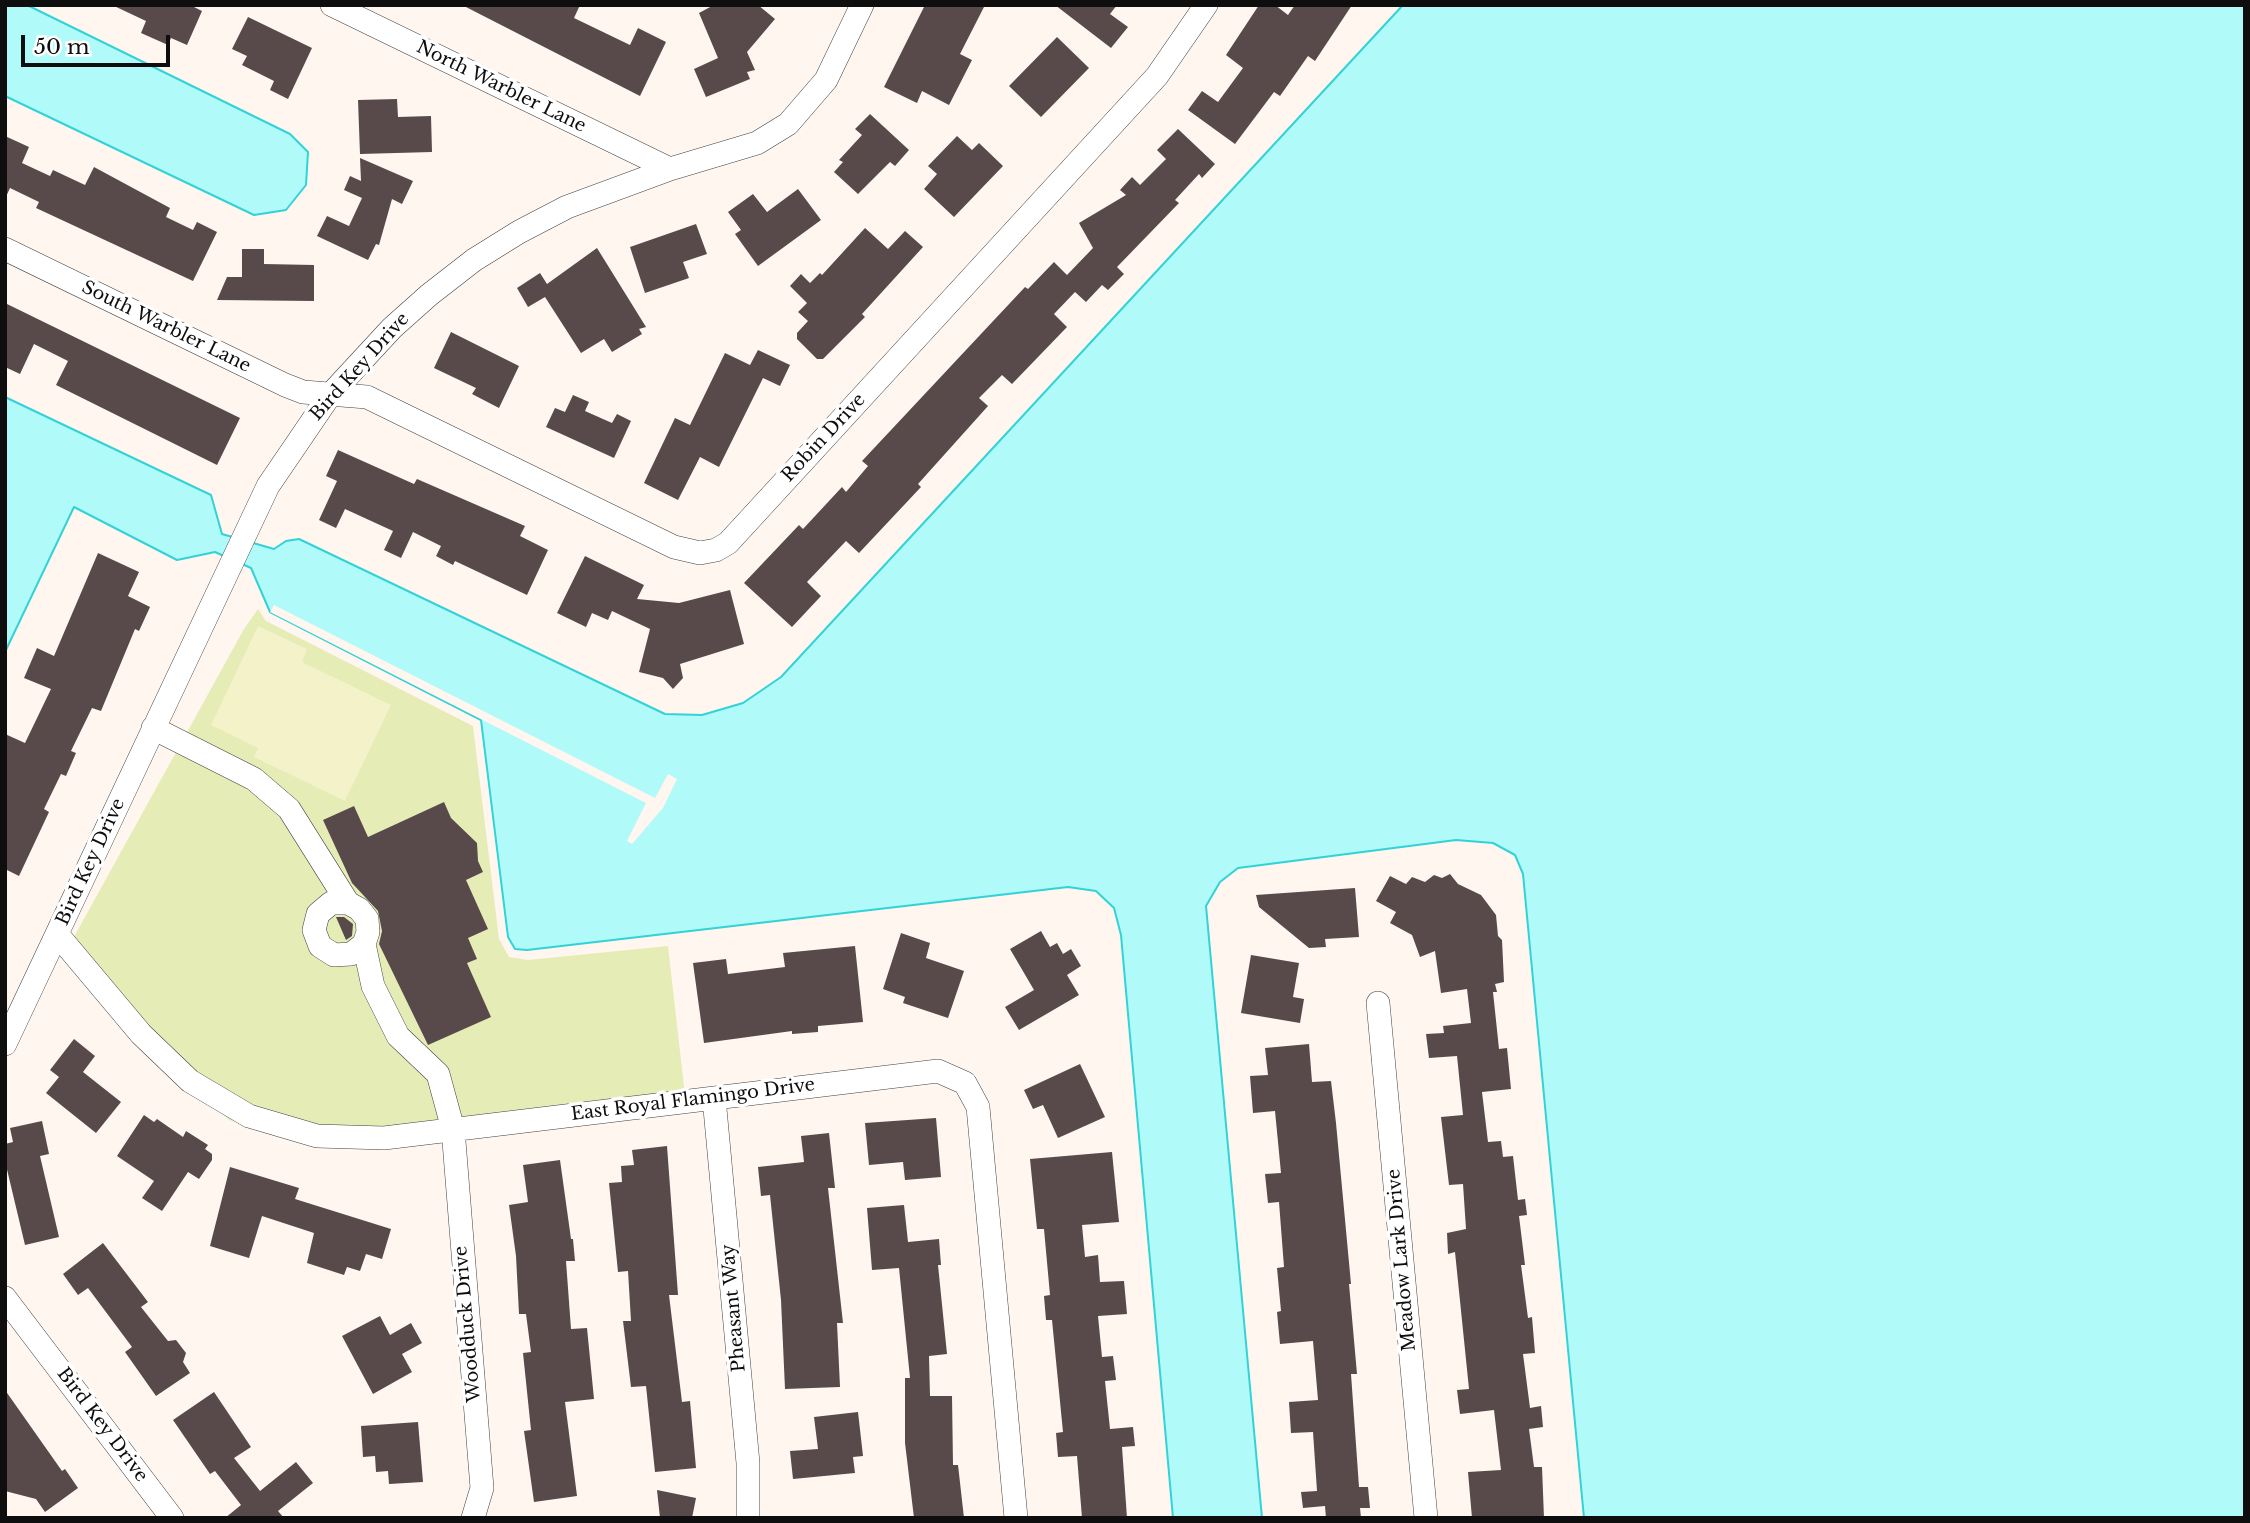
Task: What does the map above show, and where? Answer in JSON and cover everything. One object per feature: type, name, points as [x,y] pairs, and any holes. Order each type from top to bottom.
[{"type":"street","name":"North Warbler Lane","points":[[332,5],[670,169]]},
{"type":"street","name":"Bird Key Drive","points":[[5,1044],[205,614],[268,486],[330,395],[392,328],[474,260],[567,207],[670,169],[757,143],[788,124],[826,80],[862,5]]},
{"type":"street","name":"Robin Drive","points":[[330,395],[368,397],[674,547],[700,554],[716,550],[728,543],[1157,76],[1206,5]]},
{"type":"street","name":"South Warbler Lane","points":[[5,249],[285,385],[303,392],[330,395]]},
{"type":"street","points":[[153,728],[254,779],[289,809],[348,903]]},
{"type":"street","points":[[331,903],[348,903],[359,909],[367,919],[368,932],[364,944],[351,954],[334,955],[320,946],[316,937],[314,930],[318,914],[331,903]]},
{"type":"street","name":"East Royal Flamingo Drive","points":[[57,934],[141,1034],[171,1065],[208,1093],[249,1115],[292,1130],[338,1138],[384,1138],[938,1071],[965,1083],[974,1094],[978,1107],[1016,1518]]},
{"type":"street","name":"Woodduck Drive","points":[[364,944],[373,986],[398,1037],[438,1074],[453,1129],[482,1488],[473,1518]]},
{"type":"street","name":"Meadow Lark Drive","points":[[1378,1003],[1426,1518]]},
{"type":"street","name":"Pheasant Way","points":[[714,1098],[748,1462],[748,1518]]},
{"type":"street","name":"Bird Key Drive","points":[[5,1298],[172,1518]]},
{"type":"green space","points":[[258,609],[266,621],[473,726],[499,939],[509,957],[528,960],[668,946],[686,1104],[294,1135],[229,1120],[126,1025],[69,946],[244,629]]},
{"type":"green space","points":[[258,626],[307,649],[302,662],[391,705],[345,801],[254,757],[258,748],[211,725]]},
{"type":"water","points":[[5,5],[27,5],[290,134],[308,152],[306,185],[286,210],[254,215],[5,96]]},
{"type":"water","points":[[1403,5],[2245,5],[2245,1518],[1584,1518],[1523,874],[1515,855],[1493,843],[1456,840],[1238,868],[1220,882],[1206,906],[1262,1518],[1173,1518],[1121,935],[1114,908],[1096,891],[1068,887],[527,950],[515,949],[508,937],[481,720],[270,612],[251,568],[215,552],[177,560],[74,507],[5,652],[5,397],[211,495],[222,534],[274,549],[286,541],[299,539],[665,714],[702,715],[743,703],[781,677]]},
{"type":"pier","points":[[274,605],[655,798],[668,774],[677,779],[663,808],[632,844],[627,841],[646,803],[270,612]]},
{"type":"building","points":[[112,5],[190,5],[202,11],[187,45],[171,38],[168,45],[141,33],[146,21]]},
{"type":"building","points":[[462,5],[580,5],[574,18],[630,45],[638,28],[666,42],[640,96]]},
{"type":"building","points":[[714,5],[758,5],[775,19],[747,52],[755,70],[747,72],[750,79],[706,97],[694,69],[718,58],[699,13]]},
{"type":"building","points":[[925,5],[985,5],[960,54],[972,60],[949,105],[922,91],[917,103],[884,87]]},
{"type":"building","points":[[1055,5],[1117,5],[1110,14],[1128,27],[1111,48]]},
{"type":"building","points":[[1259,5],[1275,5],[1288,15],[1295,5],[1352,5],[1315,61],[1308,56],[1280,96],[1274,92],[1235,144],[1188,110],[1202,91],[1218,102],[1243,68],[1226,55]]},
{"type":"building","points":[[248,17],[312,48],[288,99],[270,90],[274,81],[242,65],[247,56],[232,49]]},
{"type":"building","points":[[1057,37],[1089,68],[1041,117],[1009,86]]},
{"type":"building","points":[[397,99],[398,117],[431,116],[432,152],[360,154],[358,100]]},
{"type":"building","points":[[870,114],[909,150],[895,166],[890,162],[858,194],[834,172],[843,162],[839,160],[862,135],[855,129]]},
{"type":"building","points":[[1178,129],[1215,164],[1202,178],[1199,174],[1175,200],[1179,203],[1117,267],[1124,274],[1108,290],[1102,285],[1086,302],[1075,292],[1054,314],[1067,327],[1012,384],[1002,375],[979,398],[988,406],[918,484],[921,487],[859,553],[846,541],[807,582],[821,596],[792,627],[744,583],[799,525],[803,529],[842,487],[846,492],[868,466],[862,461],[1025,287],[1028,289],[1054,262],[1067,275],[1093,248],[1079,223],[1126,195],[1120,190],[1132,177],[1140,185],[1166,159],[1157,150]]},
{"type":"building","points":[[5,136],[29,147],[22,163],[50,176],[53,170],[85,185],[94,167],[170,208],[166,217],[193,230],[197,222],[217,232],[193,281],[36,208],[39,202],[10,188],[5,199]]},
{"type":"building","points":[[957,136],[972,150],[979,143],[1003,166],[954,217],[924,189],[937,174],[928,166]]},
{"type":"building","points":[[360,158],[413,181],[402,204],[392,199],[379,245],[376,244],[368,260],[317,236],[327,216],[349,226],[362,198],[344,190],[350,176],[361,181]]},
{"type":"building","points":[[798,189],[821,220],[758,266],[735,234],[741,230],[728,212],[753,194],[767,212]]},
{"type":"building","points":[[696,224],[707,254],[683,262],[689,278],[645,293],[630,247]]},
{"type":"building","points":[[865,228],[888,249],[905,231],[923,247],[862,314],[865,317],[823,359],[817,359],[797,339],[797,333],[808,321],[798,312],[807,303],[790,286],[801,274],[810,283],[820,273],[822,275]]},
{"type":"building","points":[[597,248],[646,327],[639,329],[642,334],[612,352],[604,339],[581,353],[545,297],[528,307],[517,288],[540,273],[547,284]]},
{"type":"building","points":[[242,249],[264,249],[264,264],[314,265],[314,301],[217,300],[227,277],[242,277]]},
{"type":"building","points":[[5,303],[240,418],[217,465],[56,385],[68,361],[34,344],[20,374],[5,367]]},
{"type":"building","points":[[451,332],[519,366],[499,408],[472,394],[476,388],[434,368]]},
{"type":"building","points":[[758,350],[790,365],[780,386],[763,378],[719,467],[700,457],[678,500],[644,483],[675,418],[690,425],[725,353],[750,365]]},
{"type":"building","points":[[573,395],[589,402],[585,411],[612,423],[617,414],[631,421],[614,458],[546,427],[555,408],[565,412]]},
{"type":"building","points":[[338,450],[414,484],[417,479],[525,526],[520,536],[548,550],[527,595],[455,561],[453,565],[436,556],[441,546],[413,532],[401,558],[384,550],[393,531],[345,509],[336,528],[319,520],[337,481],[326,476]]},
{"type":"building","points":[[98,553],[139,572],[128,596],[150,607],[139,631],[135,629],[101,711],[92,708],[71,751],[76,753],[66,776],[61,774],[44,809],[49,812],[19,876],[5,869],[5,734],[25,743],[51,689],[24,678],[37,648],[54,656]]},
{"type":"building","points":[[585,556],[644,585],[637,599],[679,603],[730,590],[744,644],[680,664],[683,678],[673,689],[663,678],[639,672],[650,629],[612,611],[608,620],[592,613],[586,627],[557,613]]},
{"type":"building","points":[[444,802],[451,818],[477,843],[478,861],[483,872],[466,880],[488,929],[468,938],[477,959],[467,963],[491,1017],[428,1045],[379,944],[382,931],[378,911],[352,883],[323,820],[354,806],[368,837]]},
{"type":"building","points":[[1450,874],[1458,884],[1481,895],[1496,915],[1498,936],[1502,940],[1504,982],[1495,984],[1497,992],[1493,992],[1499,1049],[1507,1048],[1511,1089],[1482,1092],[1488,1142],[1501,1141],[1503,1157],[1513,1156],[1518,1200],[1525,1199],[1527,1215],[1519,1216],[1525,1265],[1521,1265],[1528,1318],[1532,1317],[1535,1353],[1523,1354],[1530,1408],[1541,1406],[1543,1427],[1529,1429],[1534,1467],[1542,1467],[1544,1518],[1472,1518],[1468,1472],[1501,1470],[1494,1410],[1460,1414],[1457,1390],[1469,1389],[1455,1252],[1448,1254],[1447,1233],[1466,1229],[1463,1184],[1449,1185],[1441,1117],[1463,1115],[1457,1056],[1429,1058],[1426,1034],[1444,1033],[1443,1026],[1471,1023],[1467,989],[1441,993],[1435,951],[1420,957],[1412,935],[1390,923],[1396,912],[1376,901],[1390,876],[1406,884],[1412,877],[1425,882],[1434,875],[1442,878]]},
{"type":"building","points":[[1355,888],[1359,937],[1325,939],[1326,947],[1309,948],[1259,907],[1256,895]]},
{"type":"building","points":[[336,917],[344,917],[353,924],[352,936],[346,940]]},
{"type":"building","points":[[1041,931],[1050,947],[1057,943],[1063,954],[1071,949],[1081,966],[1067,975],[1079,995],[1019,1030],[1005,1007],[1034,990],[1010,949]]},
{"type":"building","points":[[901,933],[930,943],[926,958],[964,971],[948,1018],[903,1003],[905,997],[883,989]]},
{"type":"building","points":[[855,946],[863,1022],[818,1026],[818,1032],[792,1034],[792,1031],[704,1043],[693,963],[726,959],[728,974],[785,967],[783,953]]},
{"type":"building","points":[[1251,955],[1299,963],[1293,997],[1304,999],[1300,1023],[1241,1013]]},
{"type":"building","points":[[74,1039],[95,1056],[83,1072],[121,1102],[96,1133],[46,1093],[59,1077],[50,1070]]},
{"type":"building","points":[[1309,1044],[1312,1082],[1331,1081],[1336,1123],[1357,1374],[1351,1374],[1359,1487],[1368,1487],[1370,1508],[1360,1508],[1361,1518],[1326,1518],[1325,1506],[1303,1508],[1301,1492],[1317,1491],[1313,1432],[1291,1433],[1289,1402],[1318,1400],[1313,1341],[1280,1344],[1277,1312],[1281,1311],[1277,1268],[1284,1267],[1279,1202],[1268,1203],[1265,1174],[1281,1173],[1275,1111],[1253,1113],[1250,1076],[1268,1075],[1265,1048]]},
{"type":"building","points":[[1080,1064],[1105,1117],[1058,1138],[1043,1105],[1033,1109],[1024,1090]]},
{"type":"building","points":[[144,1115],[154,1122],[157,1119],[183,1137],[186,1131],[208,1145],[205,1149],[212,1154],[212,1160],[199,1179],[188,1172],[162,1211],[142,1198],[154,1181],[117,1156]]},
{"type":"building","points":[[936,1118],[941,1177],[905,1180],[903,1162],[869,1165],[865,1123]]},
{"type":"building","points":[[42,1121],[49,1154],[40,1156],[59,1237],[25,1245],[5,1161],[5,1144],[13,1142],[10,1128]]},
{"type":"building","points":[[829,1133],[835,1188],[828,1188],[843,1323],[837,1323],[840,1387],[785,1389],[781,1300],[770,1195],[761,1196],[758,1167],[804,1162],[801,1136]]},
{"type":"building","points":[[667,1146],[678,1295],[669,1295],[682,1402],[690,1401],[696,1468],[655,1472],[646,1386],[631,1387],[623,1321],[631,1321],[628,1271],[618,1272],[609,1183],[622,1182],[621,1166],[634,1165],[632,1150]]},
{"type":"building","points":[[1112,1152],[1119,1222],[1082,1225],[1085,1257],[1098,1255],[1100,1282],[1124,1281],[1127,1314],[1098,1316],[1102,1357],[1113,1356],[1116,1380],[1105,1381],[1110,1429],[1133,1427],[1135,1446],[1122,1447],[1127,1518],[1082,1518],[1077,1456],[1058,1457],[1056,1433],[1063,1432],[1052,1320],[1046,1320],[1044,1296],[1050,1295],[1044,1229],[1037,1229],[1030,1159]]},
{"type":"building","points":[[560,1160],[575,1261],[566,1261],[571,1329],[587,1328],[594,1399],[565,1402],[577,1496],[534,1502],[524,1431],[531,1430],[523,1353],[531,1352],[526,1314],[519,1314],[516,1256],[509,1205],[528,1202],[523,1165]]},
{"type":"building","points":[[230,1167],[299,1188],[295,1199],[391,1229],[382,1259],[366,1254],[360,1271],[347,1267],[344,1275],[307,1263],[314,1233],[262,1216],[249,1258],[210,1246]]},
{"type":"building","points":[[904,1205],[908,1242],[939,1239],[941,1265],[938,1265],[947,1354],[929,1356],[930,1396],[952,1396],[953,1465],[958,1465],[964,1518],[914,1518],[905,1443],[905,1378],[910,1378],[899,1268],[872,1270],[867,1208]]},
{"type":"building","points":[[103,1243],[148,1302],[141,1307],[168,1341],[176,1340],[186,1353],[183,1362],[190,1373],[156,1396],[125,1352],[132,1347],[88,1288],[78,1295],[63,1274]]},
{"type":"building","points":[[380,1316],[390,1335],[411,1323],[422,1343],[402,1354],[412,1372],[373,1394],[342,1336]]},
{"type":"building","points":[[5,1390],[62,1471],[65,1469],[78,1488],[45,1512],[36,1499],[5,1491]]},
{"type":"building","points":[[214,1392],[251,1447],[234,1458],[260,1491],[296,1462],[313,1483],[278,1511],[284,1518],[225,1518],[241,1505],[215,1471],[210,1474],[173,1420]]},
{"type":"building","points":[[858,1412],[863,1456],[853,1457],[855,1473],[793,1479],[790,1451],[818,1449],[814,1417]]},
{"type":"building","points":[[418,1422],[423,1482],[389,1484],[388,1471],[376,1472],[375,1456],[363,1457],[361,1426]]},
{"type":"building","points":[[657,1490],[696,1498],[692,1518],[660,1518]]}]
